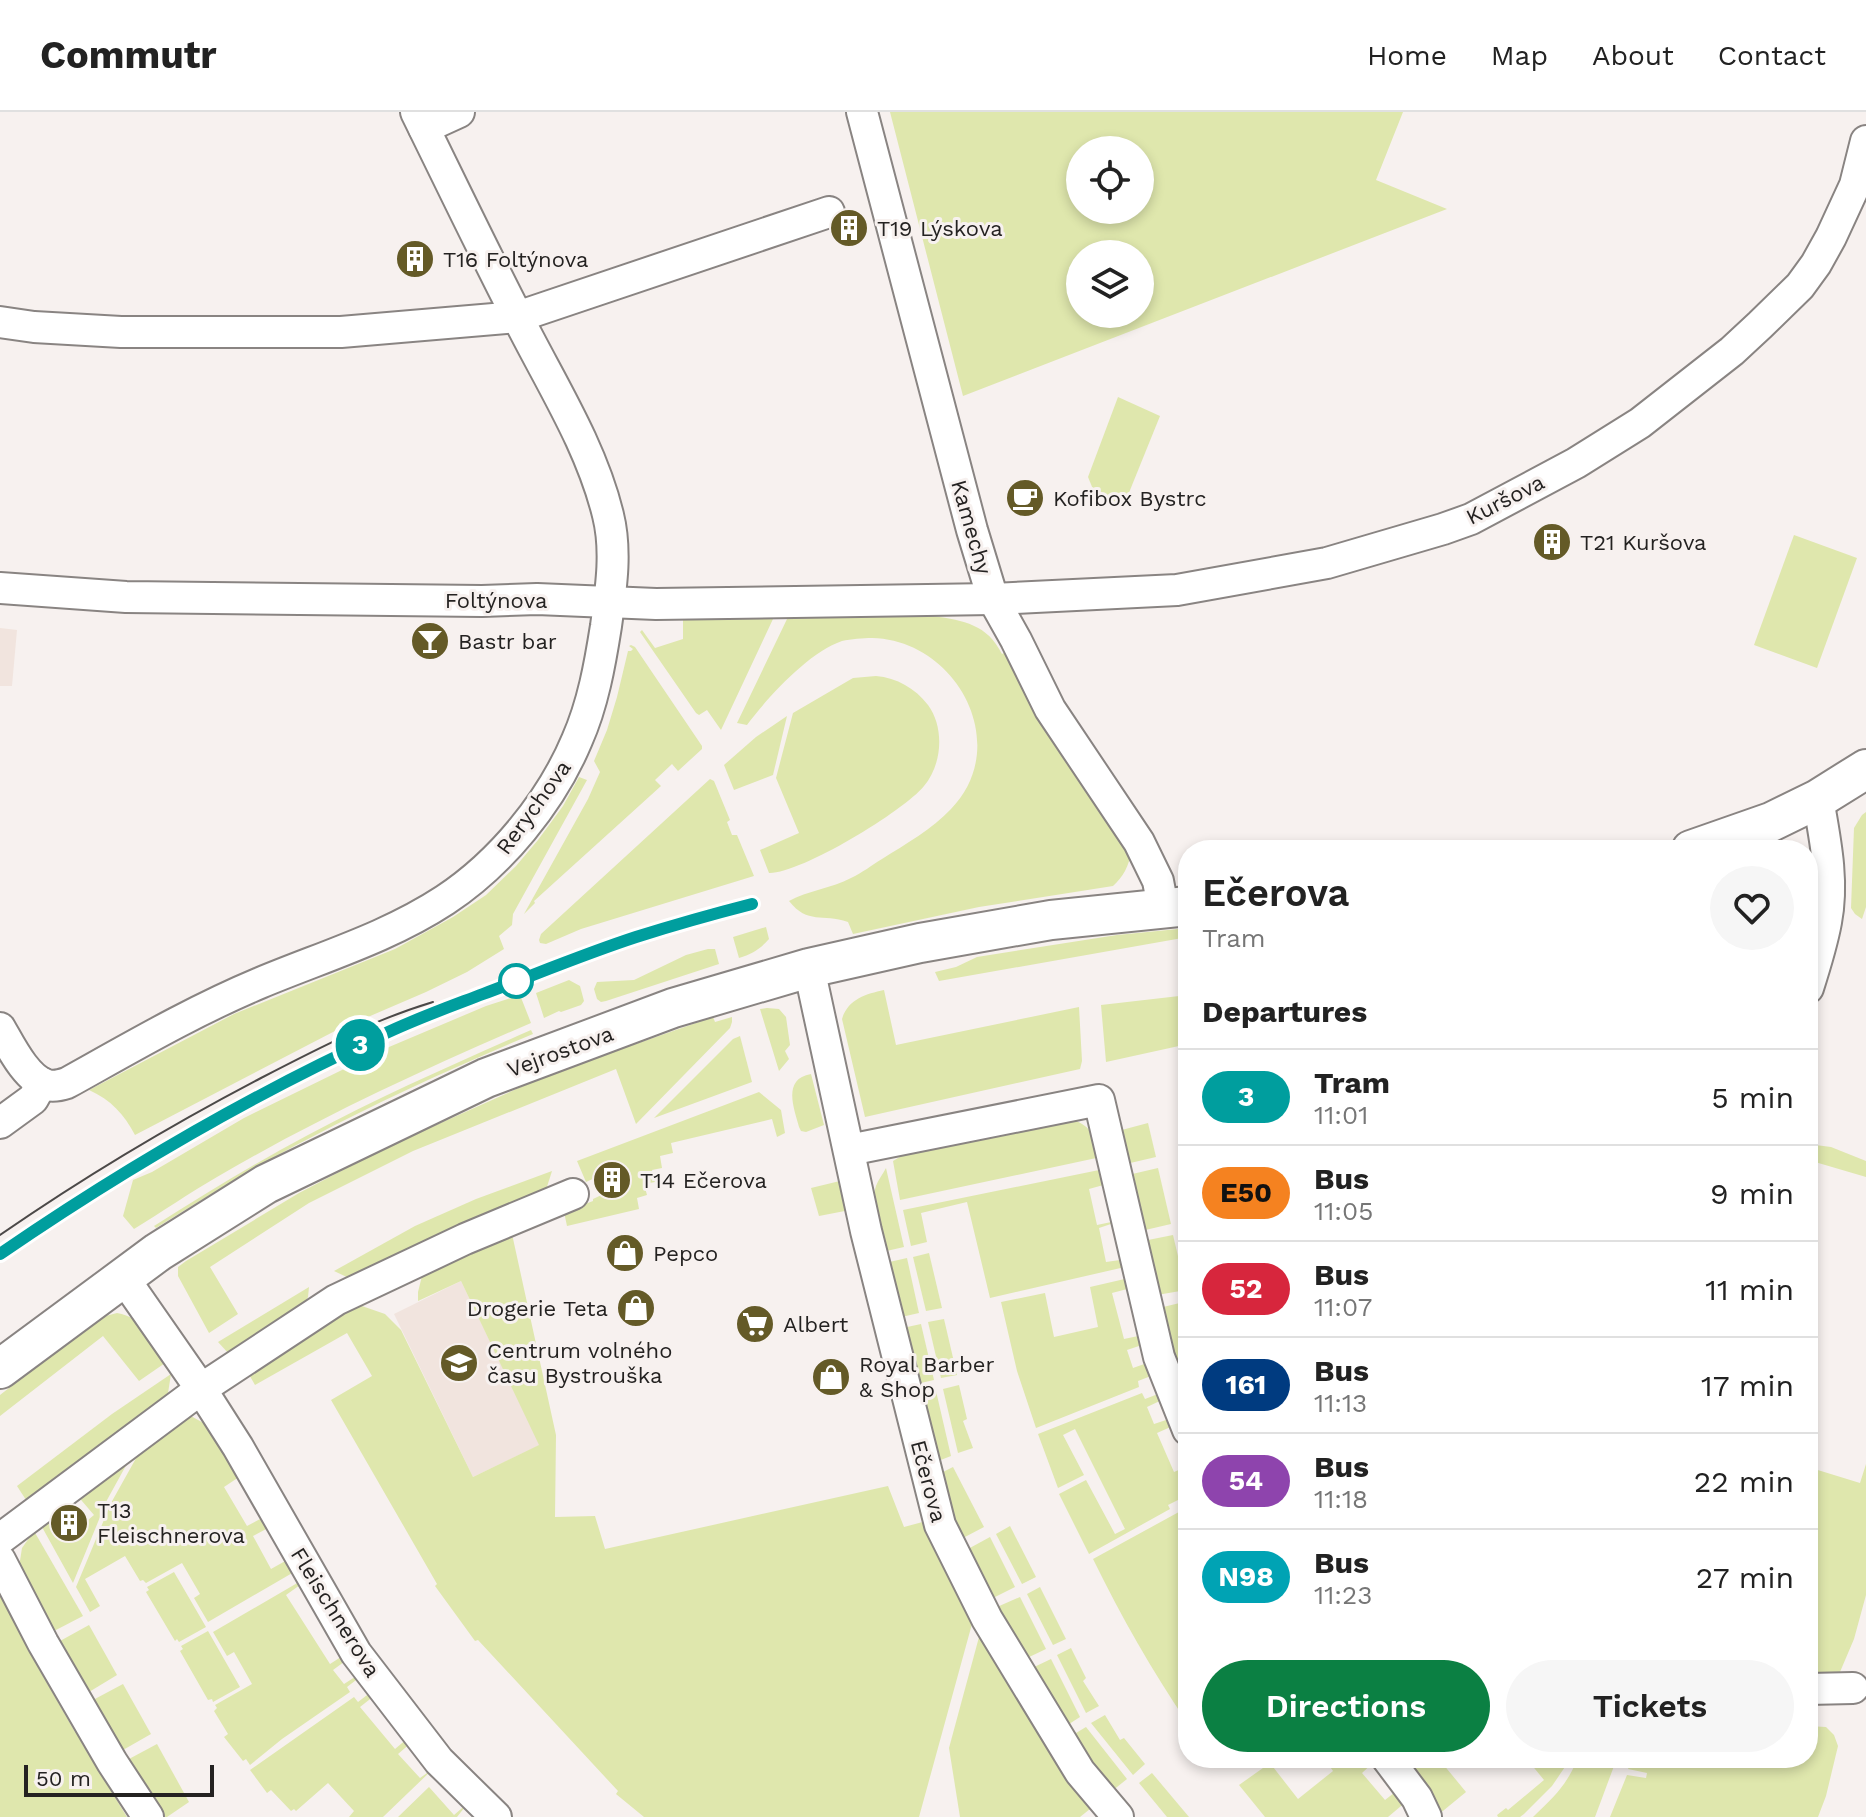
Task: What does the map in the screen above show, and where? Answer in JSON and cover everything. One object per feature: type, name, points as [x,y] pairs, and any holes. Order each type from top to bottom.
[{"type":"street","name":"Rerychova","points":[[42,1083],[54,1086],[67,1083],[140,1042],[259,983],[388,932],[445,900],[484,871],[521,830],[555,782],[574,748],[601,660],[613,559],[608,516],[588,453],[420,120],[459,112]]},
{"type":"street","name":"Kamechy","points":[[862,112],[993,599],[1050,709],[1139,842],[1175,907]]},
{"type":"street","name":"Kuršova","points":[[993,599],[1177,590],[1327,563],[1471,519],[1576,463],[1640,423],[1732,351],[1760,325],[1800,286],[1816,264],[1855,185],[1866,141]]},
{"type":"street","points":[[0,322],[121,332],[288,333],[341,332],[517,317],[829,212]]},
{"type":"street","name":"Foltýnova","points":[[0,588],[126,597],[537,599],[656,604],[993,599]]},
{"type":"street","points":[[1720,840],[1771,822],[1818,799],[1866,769]]},
{"type":"street","points":[[1818,799],[1829,882],[1827,920],[1818,952]]},
{"type":"street","name":"Vejrostova","points":[[0,1369],[158,1252],[266,1184],[486,1078],[673,1008],[809,968],[920,943],[1051,920],[1175,907]]},
{"type":"street","name":"Ečerova","points":[[809,968],[866,1231],[940,1525],[987,1619],[1080,1772],[1118,1817]]},
{"type":"street","points":[[0,1028],[27,1071],[42,1083],[33,1099],[0,1123]]},
{"type":"street","points":[[849,1150],[1099,1100],[1159,1357],[1178,1405]]},
{"type":"street","points":[[0,1539],[201,1389],[336,1300],[453,1245],[573,1194]]},
{"type":"street","name":"Fleischnerova","points":[[123,1277],[238,1447],[356,1653],[439,1761],[496,1817]]},
{"type":"street","points":[[0,1560],[43,1643],[112,1762],[148,1817]]},
{"type":"street","points":[[1818,1689],[1853,1688]]},
{"type":"street","points":[[1394,1768],[1417,1798],[1426,1817]]},
{"type":"shaded area","points":[[0,628],[17,630],[12,686],[0,686]]},
{"type":"shaded area","name":"Centrum volného času Bystrouška","points":[[461,1281],[540,1445],[473,1477],[394,1314]]},
{"type":"green space","points":[[890,112],[1403,112],[1376,180],[1447,209],[1154,322],[1154,240],[1066,240],[1066,328],[1139,328],[963,396]]},
{"type":"green space","points":[[1118,397],[1160,416],[1124,505],[1095,494],[1088,477]]},
{"type":"green space","points":[[1794,535],[1857,558],[1817,668],[1754,645]]},
{"type":"green space","points":[[934,616],[974,626],[989,636],[1002,654],[1008,651],[1131,852],[1130,857],[1125,871],[1113,886],[979,907],[853,934],[848,922],[809,916],[789,901],[859,874],[918,836],[951,809],[969,783],[977,756],[976,727],[967,700],[951,676],[929,657],[902,643],[857,639],[842,641],[816,655],[778,689],[747,725],[737,723],[788,617]]},
{"type":"green space","points":[[683,617],[773,619],[721,730],[707,710],[699,715],[696,713],[640,632],[642,630],[655,648],[683,639]]},
{"type":"green space","points":[[631,645],[702,749],[678,771],[672,764],[655,780],[661,786],[534,901],[524,914],[600,772],[594,761],[607,730],[628,651],[633,649]]},
{"type":"green space","points":[[876,676],[891,679],[911,689],[928,705],[939,735],[935,768],[913,797],[874,825],[826,853],[784,871],[769,873],[760,850],[799,833],[776,778],[793,713],[853,678]]},
{"type":"green space","points":[[787,716],[773,775],[734,790],[724,765],[756,737]]},
{"type":"green space","points":[[579,777],[587,780],[513,914],[512,925],[499,936],[504,949],[467,972],[333,1032],[135,1135],[116,1108],[89,1090],[234,1014],[395,949],[453,917],[486,895],[516,866],[563,806]]},
{"type":"green space","points":[[710,779],[714,781],[730,820],[727,822],[732,835],[737,835],[754,876],[581,929],[546,944],[540,943],[541,934]]},
{"type":"green space","points":[[1866,812],[1866,907],[1862,919],[1851,908],[1854,828]]},
{"type":"green space","points":[[766,927],[769,939],[756,951],[739,958],[733,937]]},
{"type":"green space","points":[[1178,929],[1178,939],[939,981],[935,972],[977,957],[1117,935]]},
{"type":"green space","points":[[715,949],[719,964],[606,1001],[597,999],[594,989],[597,982],[634,980],[686,955]]},
{"type":"green space","points":[[569,980],[580,986],[584,1001],[581,1005],[544,1018],[536,993]]},
{"type":"green space","points":[[884,990],[896,1045],[1079,1007],[1080,1069],[865,1117],[842,1019],[853,1002]]},
{"type":"green space","points":[[520,995],[531,1023],[333,1114],[255,1155],[134,1229],[123,1216],[133,1180],[244,1118],[389,1047]]},
{"type":"green space","points":[[1178,996],[1178,1046],[1106,1062],[1101,1005]]},
{"type":"green space","points":[[760,1009],[779,1009],[786,1017],[790,1045],[785,1051],[789,1059],[779,1071]]},
{"type":"green space","points":[[713,1017],[715,1022],[732,1017],[730,1028],[636,1124],[616,1069],[413,1151],[309,1203],[210,1267],[238,1314],[209,1333],[178,1276],[178,1267],[186,1261],[299,1193],[389,1146],[550,1074]]},
{"type":"green space","points":[[531,1030],[533,1034],[420,1084],[310,1138],[156,1228],[154,1226],[249,1168],[335,1121]]},
{"type":"green space","points":[[740,1036],[752,1082],[654,1118],[733,1039]]},
{"type":"green space","points":[[811,1074],[824,1125],[806,1132],[799,1127],[792,1095],[796,1082]]},
{"type":"green space","points":[[759,1092],[781,1110],[785,1133],[777,1137],[772,1119],[671,1143],[673,1153],[660,1156],[662,1168],[652,1170],[655,1182],[644,1184],[647,1195],[637,1198],[639,1209],[567,1226],[564,1212],[625,1184],[617,1168],[586,1182],[577,1161]]},
{"type":"green space","points":[[1063,1117],[1089,1130],[1101,1157],[900,1200],[893,1161],[913,1149]]},
{"type":"green space","points":[[1148,1123],[1156,1157],[1126,1164],[1118,1131]]},
{"type":"green space","points":[[1818,1145],[1831,1147],[1866,1161],[1866,1177],[1818,1163]]},
{"type":"green space","points":[[886,1168],[904,1247],[882,1252],[873,1202],[876,1186]]},
{"type":"green space","points":[[1158,1168],[1171,1224],[1141,1231],[1128,1175]]},
{"type":"green space","points":[[1104,1169],[1107,1184],[1089,1189],[1097,1225],[1116,1221],[1117,1229],[1113,1230],[1111,1224],[1099,1228],[1106,1262],[1120,1260],[1119,1254],[1123,1252],[1125,1267],[990,1298],[967,1202],[921,1213],[927,1242],[911,1246],[903,1210]]},
{"type":"green space","points":[[552,1171],[546,1190],[351,1279],[334,1271],[415,1226]]},
{"type":"green space","points":[[844,1180],[850,1210],[819,1216],[811,1188]]},
{"type":"green space","points":[[512,1234],[556,1435],[555,1517],[595,1516],[605,1549],[888,1486],[904,1527],[930,1520],[975,1613],[919,1817],[644,1817],[616,1794],[618,1791],[478,1640],[475,1641],[435,1586],[437,1584],[331,1400],[372,1376],[347,1333],[255,1385],[247,1371],[299,1337],[359,1305],[385,1314],[401,1330],[473,1477],[539,1445],[461,1281],[418,1301],[423,1272]]},
{"type":"green space","points":[[1173,1235],[1178,1256],[1178,1291],[1157,1295],[1143,1241]]},
{"type":"green space","points":[[929,1253],[942,1308],[926,1311],[913,1257]]},
{"type":"green space","points":[[907,1258],[919,1313],[897,1318],[885,1263]]},
{"type":"green space","points":[[1129,1278],[1131,1288],[1112,1293],[1124,1339],[1143,1335],[1145,1344],[1127,1350],[1133,1368],[1150,1362],[1151,1376],[1138,1381],[1139,1387],[1036,1428],[1017,1371],[1001,1302],[1045,1293],[1054,1337],[1098,1327],[1090,1287]]},
{"type":"green space","points":[[309,1287],[304,1304],[229,1354],[218,1342]]},
{"type":"green space","points":[[1178,1303],[1178,1370],[1159,1308]]},
{"type":"green space","points":[[117,1313],[141,1325],[168,1361],[139,1381],[103,1336],[0,1416],[0,1395],[94,1322]]},
{"type":"green space","points":[[944,1319],[957,1375],[941,1378],[928,1322]]},
{"type":"green space","points":[[921,1324],[934,1380],[912,1385],[898,1329]]},
{"type":"green space","points":[[171,1374],[164,1401],[28,1503],[17,1486]]},
{"type":"green space","points":[[959,1385],[967,1419],[963,1421],[973,1448],[958,1453],[943,1389]]},
{"type":"green space","points":[[936,1391],[951,1456],[933,1463],[915,1395]]},
{"type":"green space","points":[[1142,1393],[1145,1399],[1158,1394],[1164,1399],[1147,1407],[1154,1424],[1172,1418],[1175,1425],[1157,1433],[1174,1472],[1178,1470],[1178,1500],[1168,1505],[1170,1509],[1089,1554],[1059,1494],[1086,1480],[1115,1534],[1125,1529],[1075,1429],[1063,1435],[1084,1475],[1058,1488],[1038,1434]]},
{"type":"green space","points":[[189,1415],[209,1426],[239,1477],[224,1487],[247,1526],[262,1518],[268,1528],[253,1536],[271,1569],[287,1560],[294,1572],[208,1622],[194,1598],[200,1594],[182,1563],[146,1583],[140,1581],[125,1556],[85,1579],[100,1606],[90,1612],[76,1587],[111,1503],[144,1444]]},
{"type":"green space","points":[[134,1451],[107,1500],[73,1583],[42,1527],[43,1522],[64,1504],[69,1510],[56,1522],[69,1536],[94,1515],[76,1494]]},
{"type":"green space","points":[[1866,1464],[1866,1595],[1854,1639],[1837,1679],[1818,1677],[1818,1470],[1860,1483]]},
{"type":"green space","points":[[953,1467],[984,1527],[963,1538],[937,1475]]},
{"type":"green space","points":[[1178,1512],[1178,1708],[1138,1643],[1093,1559]]},
{"type":"green space","points":[[1010,1526],[1036,1577],[1022,1584],[996,1534]]},
{"type":"green space","points":[[34,1531],[83,1616],[54,1631],[19,1567],[22,1548]]},
{"type":"green space","points":[[990,1537],[1015,1587],[993,1598],[968,1549]]},
{"type":"green space","points":[[174,1572],[206,1627],[179,1642],[177,1639],[175,1641],[146,1592],[149,1590],[147,1587]]},
{"type":"green space","points":[[299,1582],[300,1585],[286,1595],[330,1664],[344,1655],[348,1659],[333,1670],[344,1684],[358,1675],[360,1677],[347,1687],[350,1692],[250,1765],[246,1759],[243,1761],[224,1737],[228,1734],[214,1711],[217,1708],[215,1705],[252,1684],[234,1652],[227,1656],[213,1632]]},
{"type":"green space","points":[[0,1583],[32,1640],[27,1648],[75,1732],[84,1731],[86,1734],[81,1742],[127,1817],[0,1817]]},
{"type":"green space","points":[[1040,1587],[1066,1639],[1053,1645],[1027,1594]]},
{"type":"green space","points":[[1020,1597],[1046,1649],[1025,1659],[997,1607]]},
{"type":"green space","points":[[89,1625],[117,1675],[89,1692],[60,1641]]},
{"type":"green space","points":[[982,1626],[1095,1805],[1080,1817],[960,1817],[949,1748]]},
{"type":"green space","points":[[208,1631],[240,1687],[213,1702],[212,1699],[208,1700],[180,1651],[183,1649],[181,1646]]},
{"type":"green space","points":[[1071,1648],[1086,1678],[1083,1681],[1099,1706],[1086,1713],[1057,1655]]},
{"type":"green space","points":[[1051,1659],[1080,1717],[1066,1726],[1030,1669]]},
{"type":"green space","points":[[123,1684],[151,1734],[123,1750],[93,1700]]},
{"type":"green space","points":[[371,1692],[374,1696],[360,1707],[395,1749],[408,1738],[412,1742],[398,1754],[420,1778],[434,1768],[383,1817],[349,1817],[354,1811],[328,1783],[296,1811],[291,1811],[271,1790],[267,1793],[250,1770],[354,1697],[358,1702]]},
{"type":"green space","points":[[1105,1715],[1120,1740],[1124,1738],[1145,1764],[1133,1775],[1091,1723]]},
{"type":"green space","points":[[1086,1727],[1127,1779],[1112,1791],[1071,1736]]},
{"type":"green space","points":[[1818,1727],[1826,1727],[1834,1735],[1838,1746],[1818,1817],[1610,1817],[1627,1775],[1646,1778],[1647,1773],[1628,1769],[1818,1768]]},
{"type":"green space","points":[[157,1744],[189,1802],[167,1817],[129,1759]]},
{"type":"green space","points":[[1263,1768],[1274,1768],[1298,1799],[1333,1771],[1331,1768],[1367,1768],[1362,1773],[1385,1800],[1399,1789],[1407,1801],[1388,1817],[1265,1817],[1239,1785]]},
{"type":"green space","points":[[1411,1768],[1446,1768],[1466,1792],[1438,1815]]},
{"type":"green space","points":[[1534,1768],[1564,1768],[1552,1786],[1520,1817],[1498,1817],[1497,1815],[1506,1808],[1508,1810],[1544,1780]]},
{"type":"green space","points":[[1573,1768],[1613,1768],[1595,1817],[1533,1817],[1559,1790]]},
{"type":"green space","points":[[1152,1773],[1189,1817],[1167,1817],[1139,1783]]},
{"type":"green space","points":[[429,1787],[454,1815],[468,1803],[457,1817],[398,1817]]},
{"type":"tram line","points":[[0,1254],[98,1189],[166,1149],[395,1028],[554,966],[752,904]]},
{"type":"tram line","name":"3","points":[[0,1254],[174,1143],[383,1034],[636,937],[752,904]]},
{"type":"tram line","points":[[0,1235],[96,1172],[227,1096],[346,1036],[433,1002]]},
{"type":"place","name":"T19 Lýskova","points":[[849,228]]},
{"type":"place","name":"T16 Foltýnova","points":[[415,259]]},
{"type":"place","name":"Kofibox Bystrc","points":[[1025,498]]},
{"type":"place","name":"T21 Kuršova","points":[[1552,542]]},
{"type":"place","name":"Bastr bar","points":[[430,641]]},
{"type":"place","name":"T14 Ečerova","points":[[612,1180]]},
{"type":"place","name":"Pepco","points":[[625,1253]]},
{"type":"place","name":"Drogerie Teta","points":[[636,1308]]},
{"type":"place","name":"Albert","points":[[755,1324]]},
{"type":"place","name":"Centrum volného času Bystrouška","points":[[459,1363]]},
{"type":"place","name":"Royal Barber & Shop","points":[[831,1377]]},
{"type":"place","name":"T13 Fleischnerova","points":[[69,1523]]}]
